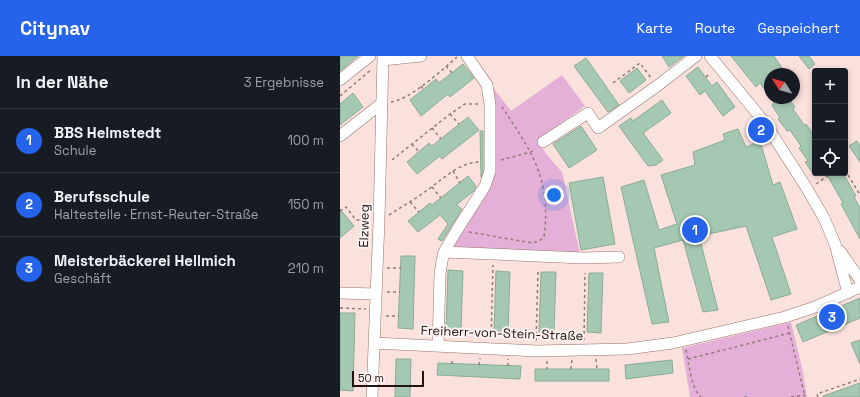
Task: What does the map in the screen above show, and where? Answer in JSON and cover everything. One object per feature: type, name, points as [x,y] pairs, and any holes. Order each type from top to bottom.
[{"type":"street","points":[[340,80],[370,56]]},
{"type":"street","points":[[383,58],[421,56]]},
{"type":"street","points":[[438,346],[440,274],[444,252],[485,186],[490,171],[491,162],[490,104],[487,85],[467,56]]},
{"type":"street","points":[[543,142],[588,112],[598,128],[696,56]]},
{"type":"street","points":[[710,56],[765,123],[808,189],[824,218],[835,244],[848,292]]},
{"type":"street","name":"Elzweg","points":[[372,397],[375,309],[381,293],[379,169],[383,58]]},
{"type":"street","points":[[340,136],[382,103]]},
{"type":"street","points":[[835,244],[860,280]]},
{"type":"street","points":[[444,252],[583,258],[619,257]]},
{"type":"street","name":"Freiherr-von-Stein-Straße","points":[[374,342],[536,351],[627,349],[684,340],[785,317],[815,307],[860,287]]},
{"type":"street","points":[[340,293],[381,293]]},
{"type":"path","points":[[382,103],[398,101],[409,95],[458,56]]},
{"type":"path","points":[[340,96],[383,58]]},
{"type":"path","points":[[613,83],[628,74],[640,63],[657,86]]},
{"type":"path","points":[[446,66],[452,73]]},
{"type":"path","points":[[457,230],[532,243],[544,237],[546,208],[543,185],[537,163],[487,85]]},
{"type":"path","points":[[379,169],[465,104],[490,104]]},
{"type":"path","points":[[450,114],[459,124]]},
{"type":"path","points":[[432,128],[441,139]]},
{"type":"path","points":[[340,211],[346,207],[356,220],[379,221],[410,202],[453,171],[472,162],[491,162],[531,152],[543,142]]},
{"type":"path","points":[[412,144],[419,152]]},
{"type":"path","points":[[453,171],[460,183]]},
{"type":"path","points":[[848,175],[860,195]]},
{"type":"path","points":[[808,189],[828,176]]},
{"type":"path","points":[[432,187],[441,198]]},
{"type":"path","points":[[410,202],[419,212]]},
{"type":"path","points":[[491,349],[493,254]]},
{"type":"path","points":[[387,268],[401,268]]},
{"type":"path","points":[[536,351],[538,272]]},
{"type":"path","points":[[584,350],[586,273]]},
{"type":"path","points":[[381,293],[400,292]]},
{"type":"path","points":[[340,308],[375,309]]},
{"type":"path","points":[[386,316],[399,316]]},
{"type":"path","points":[[785,317],[805,396],[791,397]]},
{"type":"path","points":[[688,359],[790,333]]},
{"type":"path","points":[[684,340],[693,383],[701,397]]},
{"type":"path","points":[[818,397],[817,394],[860,379]]},
{"type":"path","points":[[744,397],[749,397]]},
{"type":"shaded area","points":[[562,75],[585,106],[537,140],[547,155],[562,172],[580,254],[449,249],[488,184],[492,86],[511,111]]},
{"type":"shaded area","points":[[791,322],[803,372],[807,397],[690,397],[682,348]]},
{"type":"building","points":[[340,56],[358,56],[340,71]]},
{"type":"building","points":[[662,56],[684,56],[669,67]]},
{"type":"building","points":[[731,56],[774,56],[782,68],[764,68],[764,89],[760,83],[756,87]]},
{"type":"building","points":[[799,56],[809,56],[815,64],[809,69]]},
{"type":"building","points":[[586,58],[619,105],[608,112],[574,66]]},
{"type":"building","points":[[463,64],[474,78],[450,97],[448,94],[421,116],[410,100],[436,79],[439,83]]},
{"type":"building","points":[[698,67],[712,86],[717,82],[735,107],[723,116],[705,91],[700,95],[686,76]]},
{"type":"building","points":[[637,68],[646,80],[629,93],[620,81]]},
{"type":"building","points":[[353,93],[363,107],[340,125],[340,104]]},
{"type":"building","points":[[662,100],[671,113],[643,133],[663,160],[656,165],[648,166],[619,126],[631,118],[633,121]]},
{"type":"building","points":[[793,104],[795,107],[793,109],[805,126],[806,124],[812,133],[812,172],[805,162],[808,161],[799,148],[801,146],[790,130],[787,131],[778,119],[780,118],[772,105]]},
{"type":"building","points":[[468,117],[479,130],[442,159],[440,156],[417,174],[407,162],[429,143],[432,146]]},
{"type":"building","points":[[581,126],[597,150],[569,168],[553,144]]},
{"type":"building","points":[[738,129],[746,147],[760,141],[773,185],[780,182],[797,229],[772,237],[791,294],[771,300],[746,226],[699,236],[718,310],[703,312],[683,240],[654,248],[669,322],[652,324],[621,187],[644,180],[659,230],[677,224],[661,175],[695,165],[693,152],[725,140],[723,134]]},
{"type":"building","points":[[480,131],[483,131],[483,170],[481,177]]},
{"type":"building","points":[[857,141],[860,146],[860,162],[849,146]]},
{"type":"building","points":[[468,176],[476,186],[474,191],[456,205],[462,209],[442,241],[438,239],[448,224],[440,215],[418,232],[408,221],[430,203],[432,205]]},
{"type":"building","points":[[828,176],[845,176],[856,196],[854,197],[860,208],[860,239],[841,204],[843,203]]},
{"type":"building","points":[[603,177],[615,244],[581,250],[569,183]]},
{"type":"building","points":[[340,209],[354,226],[340,238]]},
{"type":"building","points":[[401,256],[415,256],[413,329],[398,328]]},
{"type":"building","points":[[448,270],[463,271],[461,330],[446,330]]},
{"type":"building","points":[[496,271],[510,272],[508,332],[494,331]]},
{"type":"building","points":[[541,272],[556,272],[554,332],[539,332]]},
{"type":"building","points":[[589,273],[603,273],[601,333],[587,332]]},
{"type":"building","points":[[860,298],[860,318],[803,342],[796,325]]},
{"type":"building","points":[[340,313],[355,313],[353,391],[340,390]]},
{"type":"building","points":[[860,340],[860,364],[851,343]]},
{"type":"building","points":[[396,359],[411,359],[410,397],[395,397]]},
{"type":"building","points":[[672,360],[673,373],[626,379],[625,365]]},
{"type":"building","points":[[438,363],[521,366],[520,379],[437,375]]},
{"type":"building","points":[[535,369],[609,369],[609,381],[535,381]]},
{"type":"building","points":[[860,383],[860,397],[823,397],[823,396]]},
{"type":"place","name":"Berufsschule","points":[[761,130]]},
{"type":"place","name":"BBS Helmstedt","points":[[695,230]]},
{"type":"place","name":"Meisterbäckerei Hellmich","points":[[832,317]]}]
